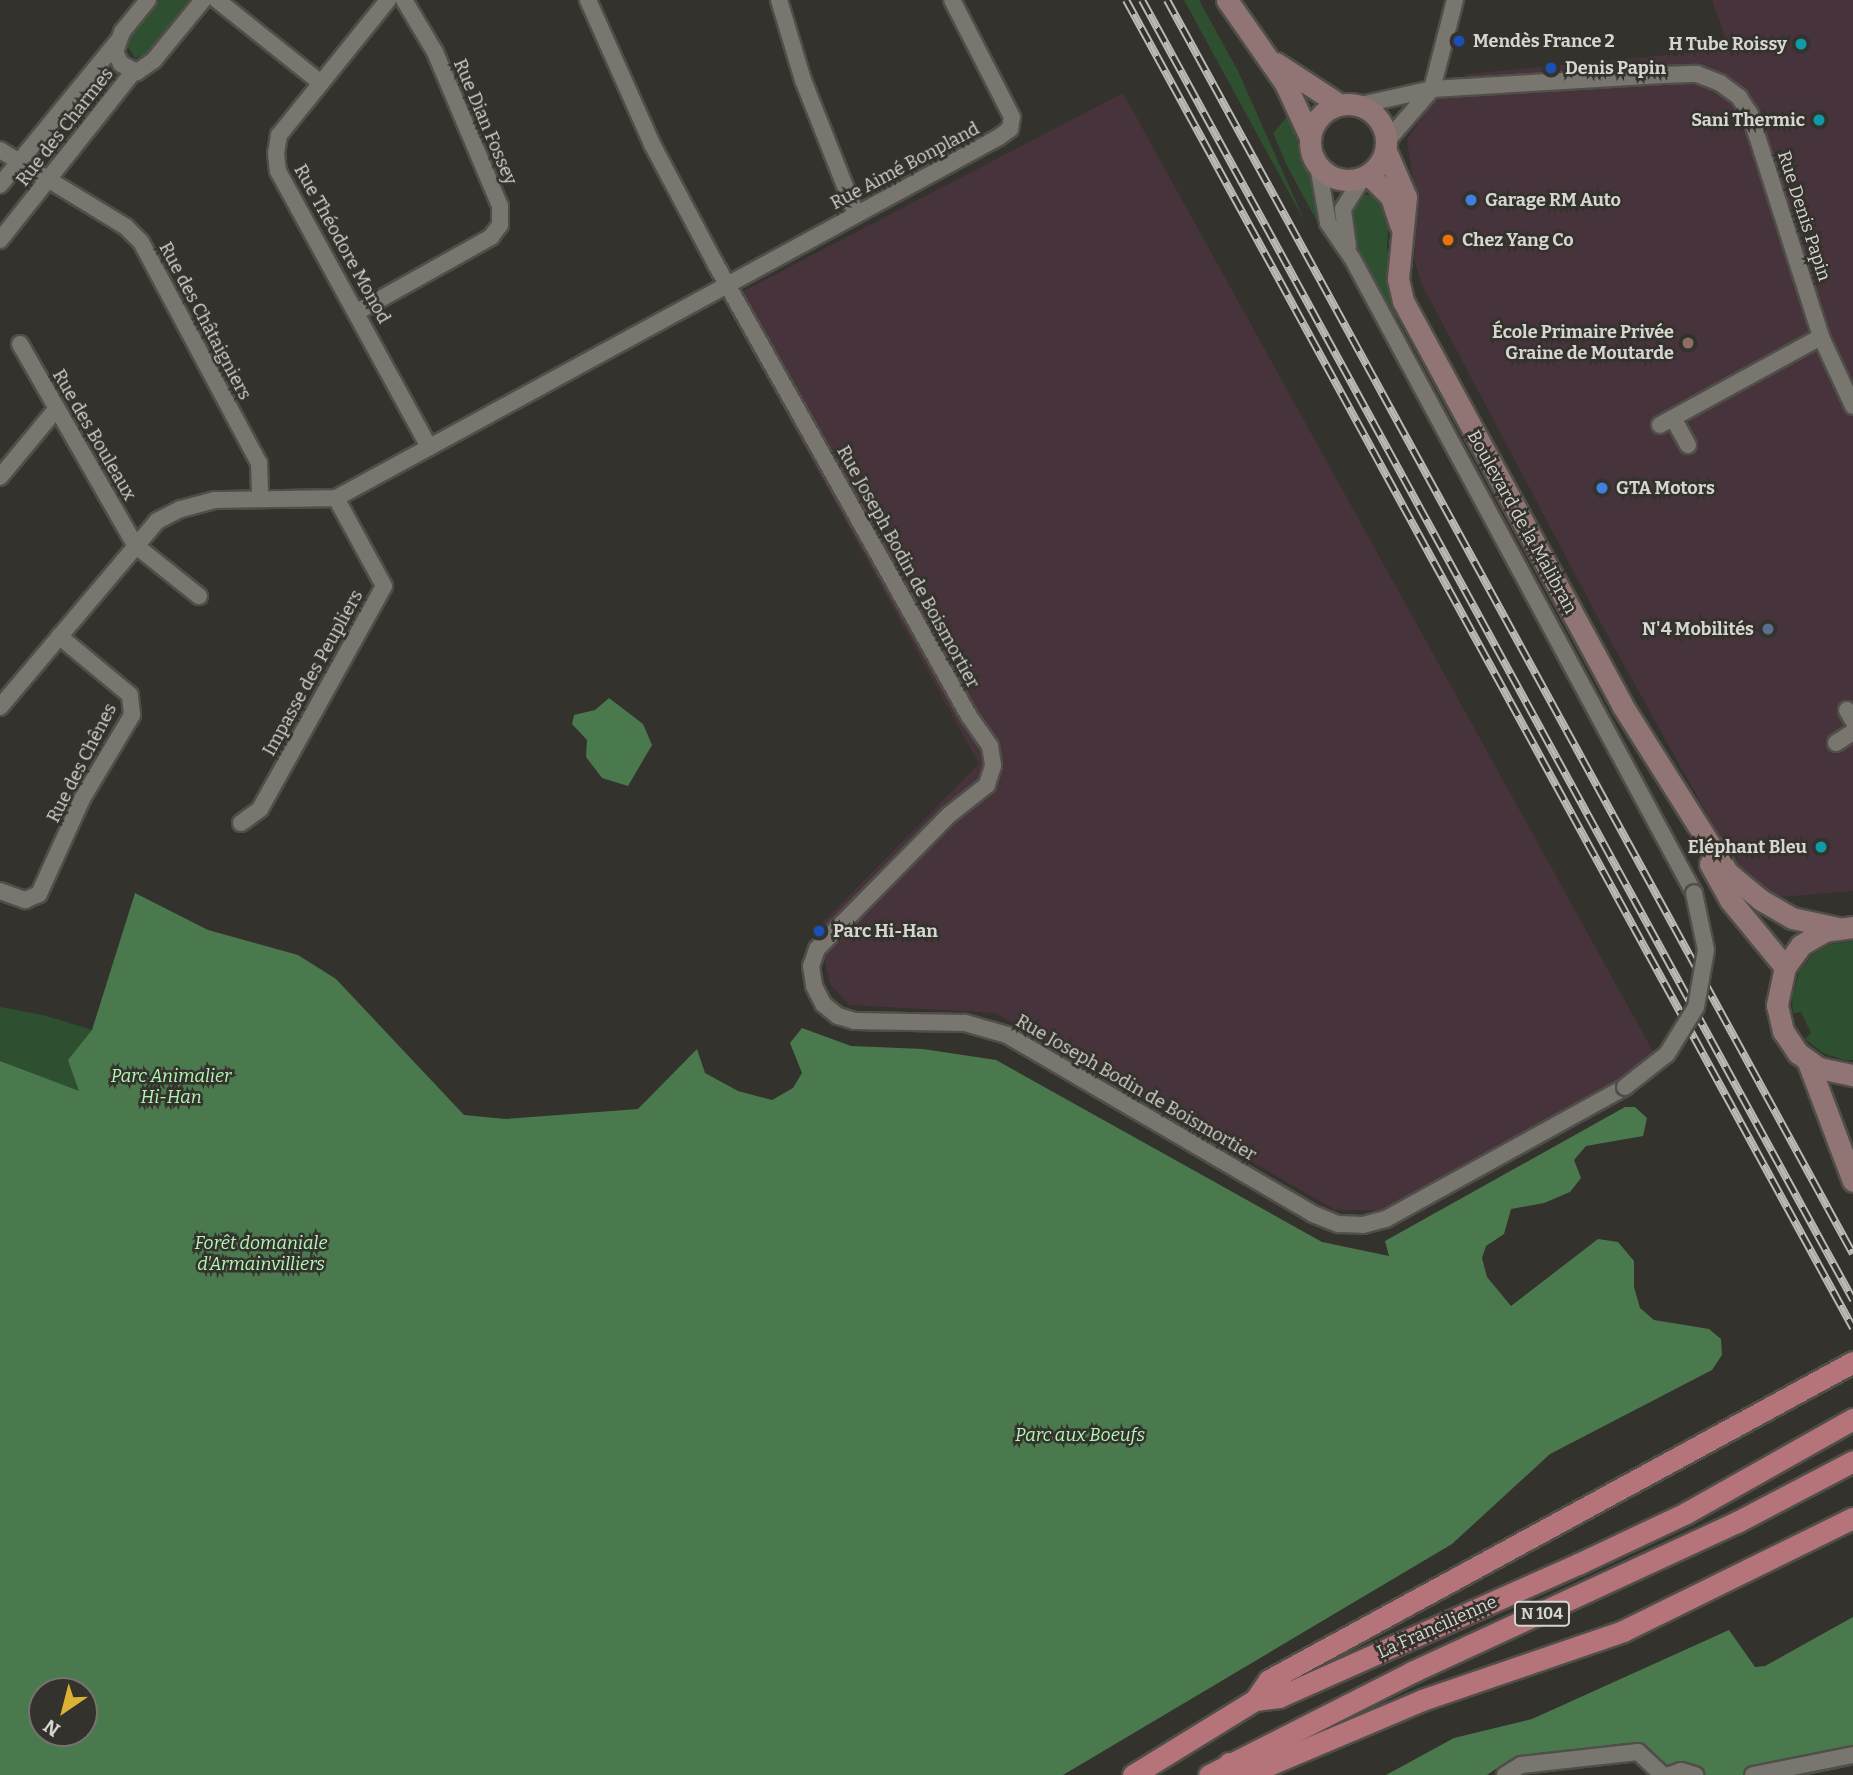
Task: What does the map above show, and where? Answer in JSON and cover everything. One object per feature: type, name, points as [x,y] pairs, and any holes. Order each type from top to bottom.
[{"type":"highway","points":[[1255,1700],[1269,1680],[1853,1362]]},
{"type":"highway","name":"La Francilienne","points":[[1133,1775],[1255,1700],[1279,1697],[1590,1559],[1686,1513],[1847,1422]]},
{"type":"highway","name":"La Francilienne","points":[[1209,1775],[1412,1672],[1737,1522],[1853,1461]]},
{"type":"highway","points":[[1229,1763],[1259,1769],[1422,1700],[1623,1631],[1853,1518]]},
{"type":"main road","points":[[1227,0],[1296,101],[1318,166],[1333,177],[1365,177],[1387,146],[1380,121],[1269,58]]},
{"type":"main road","points":[[1309,135],[1322,113],[1350,104]]},
{"type":"main road","name":"Boulevard de la Malibran","points":[[1387,146],[1406,197],[1401,243],[1400,293],[1410,316],[1622,705],[1675,793],[1730,900],[1785,967]]},
{"type":"main road","name":"Boulevard de la Malibran","points":[[1365,177],[1396,208],[1401,243]]},
{"type":"main road","name":"Boulevard de la Malibran","points":[[1675,793],[1739,884],[1792,918],[1845,927]]},
{"type":"main road","points":[[1845,927],[1801,945],[1785,967],[1777,992],[1779,1018],[1789,1043],[1808,1062],[1831,1073],[1853,1075]]},
{"type":"main road","points":[[1808,1062],[1853,1181]]},
{"type":"street","name":"Rue des Charmes","points":[[0,185],[119,40],[148,0]]},
{"type":"street","name":"Rue Théodore Monod","points":[[387,0],[279,135],[278,171],[429,447]]},
{"type":"street","name":"Rue Dian Fossey","points":[[357,312],[491,237],[500,225],[500,206],[435,52],[404,0]]},
{"type":"street","name":"Rue Joseph Bodin de Boismortier","points":[[588,0],[652,144],[969,716],[990,746],[993,766],[987,785],[976,798],[948,815],[817,949],[811,966],[814,986],[823,1004],[838,1016],[854,1021],[965,1023],[1007,1035],[1313,1214],[1338,1224],[1363,1225],[1386,1219],[1625,1087],[1667,1054],[1696,1007],[1706,950],[1694,893],[1352,258],[1328,223],[1318,166]]},
{"type":"street","points":[[779,0],[803,80],[856,214]]},
{"type":"street","name":"Rue Aimé Bonpland","points":[[727,282],[1010,129],[1008,105],[951,0]]},
{"type":"street","points":[[1387,146],[1432,89],[1455,0]]},
{"type":"street","name":"Rue des Charmes","points":[[0,240],[134,71],[154,61],[205,1]]},
{"type":"street","points":[[205,1],[321,83]]},
{"type":"street","name":"Rue des Charmes","points":[[119,40],[116,59],[134,71]]},
{"type":"street","name":"Rue Denis Papin","points":[[1350,104],[1432,89],[1663,75],[1697,74],[1720,83],[1740,97],[1750,114],[1821,337],[1853,406]]},
{"type":"street","name":"Rue des Châtaigniers","points":[[0,150],[126,227],[141,242],[260,463],[260,497]]},
{"type":"street","name":"Rue Joseph Bodin de Boismortier","points":[[1352,258],[1343,209],[1365,177]]},
{"type":"street","points":[[0,707],[157,521],[181,509],[260,497],[311,501],[336,498],[727,282]]},
{"type":"street","points":[[1688,445],[1667,422],[1821,337]]},
{"type":"street","name":"Rue des Bouleaux","points":[[20,344],[135,545]]},
{"type":"street","points":[[0,477],[57,408]]},
{"type":"street","name":"Impasse des Peupliers","points":[[240,823],[260,809],[384,586],[336,498]]},
{"type":"street","points":[[135,545],[199,596]]},
{"type":"street","name":"Rue des Chênes","points":[[0,891],[25,900],[39,894],[82,799],[132,715],[130,695],[59,636]]},
{"type":"street","points":[[1836,743],[1853,732]]},
{"type":"street","points":[[1505,1775],[1521,1765],[1638,1752],[1666,1775],[1681,1771],[1695,1775]]},
{"type":"street","points":[[1753,1775],[1853,1755]]},
{"type":"shaded area","points":[[1712,0],[1853,0],[1853,891],[1780,897],[1738,870],[1604,629],[1421,283],[1414,258],[1416,200],[1407,140],[1429,106],[1466,74],[1729,49]]},
{"type":"shaded area","points":[[1123,93],[1655,1055],[1622,1079],[1381,1210],[1335,1210],[995,1013],[849,1005],[830,984],[817,928],[979,764],[724,301]]},
{"type":"green space","points":[[159,0],[188,0],[194,5],[186,8],[157,44],[158,50],[135,58],[124,41],[131,27],[136,29]]},
{"type":"green space","points":[[1184,0],[1199,0],[1238,71],[1305,222]]},
{"type":"green space","points":[[1294,109],[1299,155],[1314,182],[1322,223],[1318,223],[1287,166],[1273,133]]},
{"type":"green space","points":[[1372,194],[1383,202],[1389,217],[1387,247],[1400,317],[1396,319],[1354,242],[1353,209],[1363,196]]},
{"type":"green space","points":[[609,698],[643,724],[652,745],[628,786],[602,778],[586,757],[587,740],[572,724],[574,715],[595,710]]},
{"type":"green space","name":"Parc aux Boeufs","points":[[135,893],[208,930],[298,955],[336,979],[464,1115],[506,1119],[638,1109],[697,1049],[705,1073],[738,1091],[772,1100],[793,1088],[802,1073],[790,1043],[802,1028],[851,1046],[923,1049],[996,1060],[1322,1242],[1389,1256],[1385,1241],[1625,1107],[1635,1107],[1647,1118],[1643,1136],[1586,1146],[1574,1160],[1581,1178],[1570,1192],[1544,1203],[1511,1209],[1504,1234],[1486,1246],[1482,1258],[1487,1277],[1511,1306],[1598,1239],[1618,1242],[1634,1261],[1634,1287],[1640,1308],[1654,1320],[1709,1329],[1721,1339],[1722,1355],[1712,1370],[1550,1454],[1452,1544],[1063,1775],[0,1775],[0,1061],[79,1091],[68,1060],[92,1030]]},
{"type":"green space","points":[[1853,941],[1853,1060],[1844,1060],[1823,1053],[1805,1039],[1811,1033],[1801,1012],[1793,1013],[1792,998],[1799,972],[1812,955],[1831,944]]},
{"type":"green space","points":[[0,1007],[43,1015],[142,1045],[79,1092],[0,1061]]},
{"type":"green space","points":[[1853,1617],[1853,1747],[1848,1748],[1851,1766],[1807,1775],[1701,1775],[1665,1766],[1646,1748],[1625,1743],[1503,1764],[1487,1775],[1386,1775],[1454,1738],[1532,1719],[1729,1630],[1755,1667],[1765,1666]]},
{"type":"railway","points":[[1126,0],[1853,1328]]},
{"type":"railway","points":[[1142,0],[1853,1300]]},
{"type":"railway","points":[[1167,0],[1853,1254]]},
{"type":"place","name":"Mendès France 2","points":[[1459,41]]},
{"type":"place","name":"H Tube Roissy","points":[[1801,44]]},
{"type":"place","name":"Denis Papin","points":[[1551,68]]},
{"type":"place","name":"Sani Thermic","points":[[1819,120]]},
{"type":"place","name":"Garage RM Auto","points":[[1471,200]]},
{"type":"place","name":"Chez Yang Co","points":[[1448,240]]},
{"type":"place","name":"École Primaire Privée Graine de Moutarde","points":[[1688,343]]},
{"type":"place","name":"GTA Motors","points":[[1602,488]]},
{"type":"place","name":"N'4 Mobilités","points":[[1768,629]]},
{"type":"place","name":"Eléphant Bleu","points":[[1821,847]]},
{"type":"place","name":"Parc Hi-Han","points":[[819,931]]},
{"type":"park label","name":"Parc Animalier Hi-Han","points":[[171,1087]]},
{"type":"park label","name":"Forêt domaniale d'Armainvilliers","points":[[261,1254]]}]
